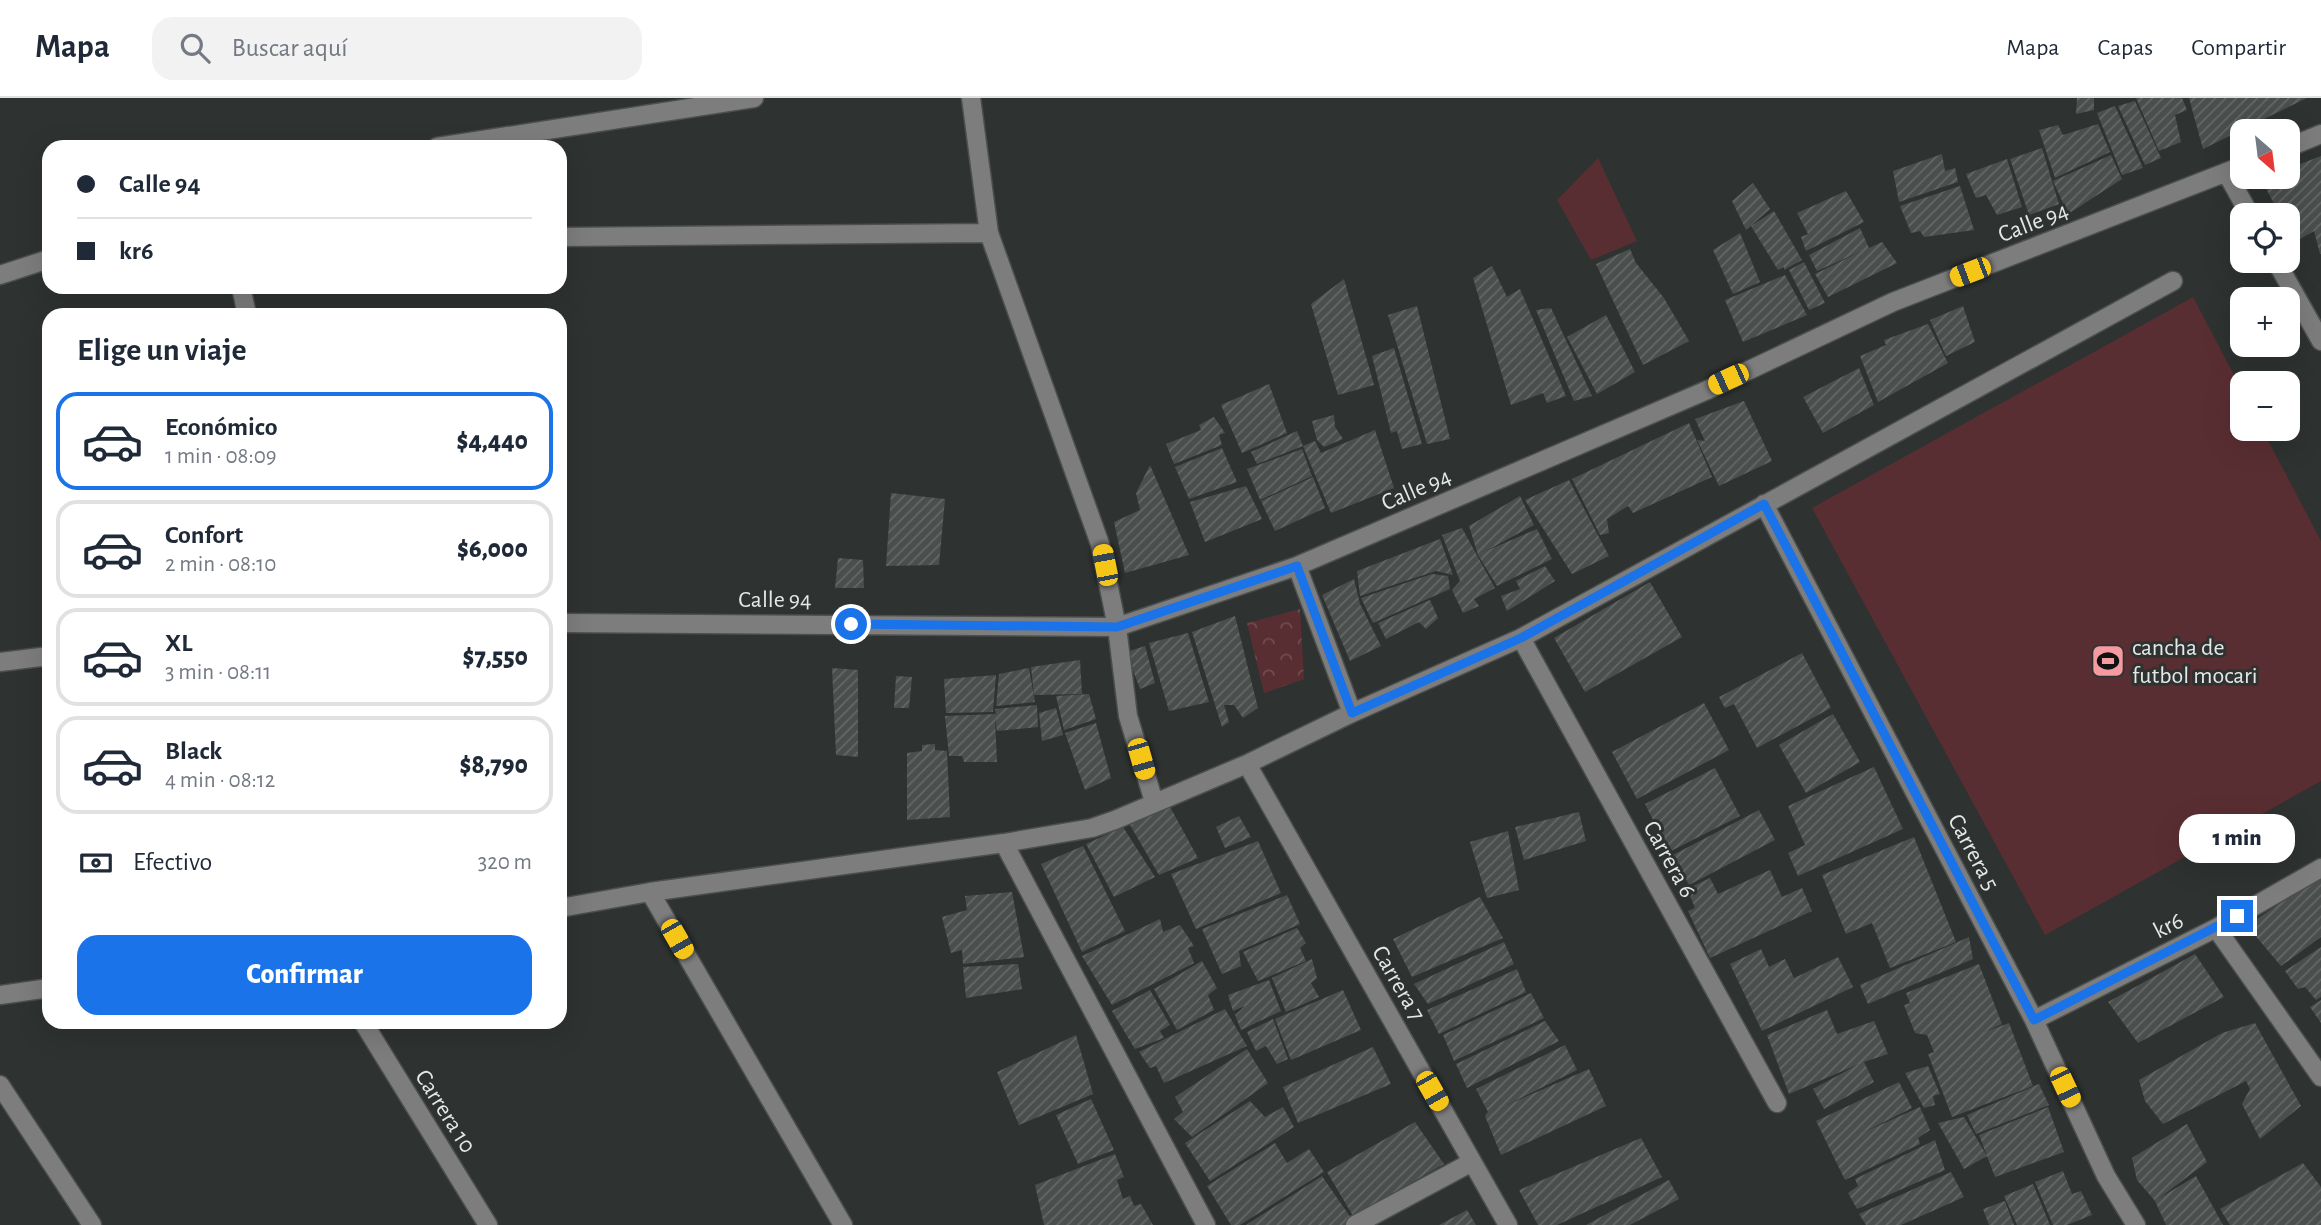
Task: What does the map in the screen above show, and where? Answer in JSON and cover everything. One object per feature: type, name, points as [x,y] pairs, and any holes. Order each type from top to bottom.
[{"type":"street","points":[[481,140],[754,98]]},
{"type":"street","points":[[971,98],[989,233],[1079,476],[1100,544],[1117,627],[1128,716],[1154,802]]},
{"type":"street","points":[[2300,143],[2321,134]]},
{"type":"street","name":"Calle 94","points":[[567,623],[1117,627],[1297,566],[1704,390],[1894,302],[2230,171]]},
{"type":"street","points":[[567,237],[989,233]]},
{"type":"street","points":[[0,275],[42,261]]},
{"type":"street","points":[[2283,273],[2321,341]]},
{"type":"street","points":[[567,907],[650,892],[1092,828],[1247,764],[1352,713],[1521,638],[2173,281]]},
{"type":"street","name":"Carrera 5","points":[[1764,504],[2034,1020],[2106,1176],[2136,1225]]},
{"type":"street","points":[[1297,566],[1352,713]]},
{"type":"street","name":"Carrera 6","points":[[1521,638],[1777,1103]]},
{"type":"street","points":[[0,662],[42,657]]},
{"type":"street","name":"Carrera 7","points":[[1247,764],[1508,1225]]},
{"type":"street","points":[[1004,842],[1206,1225]]},
{"type":"street","name":"kr6","points":[[2034,1020],[2216,928],[2321,869]]},
{"type":"street","points":[[650,892],[844,1225]]},
{"type":"street","points":[[2216,928],[2321,1077]]},
{"type":"street","points":[[0,995],[42,989]]},
{"type":"street","name":"Carrera 10","points":[[367,1029],[488,1225]]},
{"type":"street","points":[[0,1084],[92,1225]]},
{"type":"street","points":[[1356,1225],[1472,1162]]},
{"type":"green space","points":[[1598,158],[1637,241],[1591,260],[1557,200]]},
{"type":"green space","name":"cancha de futbol mocari","points":[[2193,297],[2232,371],[2230,441],[2268,441],[2321,541],[2321,781],[2045,935],[1812,508]]},
{"type":"green space","points":[[1300,609],[1304,679],[1264,693],[1247,623]]},
{"type":"building","points":[[2077,98],[2094,98],[2094,110],[2076,114]]},
{"type":"building","points":[[2136,98],[2182,98],[2187,110],[2175,115],[2181,142],[2159,151]]},
{"type":"building","points":[[2189,98],[2307,98],[2264,119],[2230,119],[2230,136],[2203,149]]},
{"type":"building","points":[[2135,101],[2161,158],[2145,165],[2118,106]]},
{"type":"building","points":[[2115,106],[2143,168],[2122,175],[2097,113]]},
{"type":"building","points":[[2098,124],[2110,152],[2055,178],[2039,130],[2058,125],[2063,135]]},
{"type":"building","points":[[2042,148],[2059,204],[2029,215],[2010,159]]},
{"type":"building","points":[[1942,154],[1945,171],[1955,168],[1958,182],[1899,202],[1893,171]]},
{"type":"building","points":[[2111,155],[2122,179],[2068,214],[2053,181]]},
{"type":"building","points":[[2321,156],[2321,254],[2314,231],[2300,239],[2300,203],[2274,203],[2266,189],[2300,189],[2300,164]]},
{"type":"building","points":[[2007,159],[2022,207],[1997,215],[1986,195],[1976,198],[1966,174]]},
{"type":"building","points":[[1753,183],[1770,209],[1746,230],[1732,201]]},
{"type":"building","points":[[1960,186],[1974,230],[1924,237],[1920,231],[1911,233],[1900,206]]},
{"type":"building","points":[[1846,191],[1864,222],[1806,251],[1801,237],[1808,234],[1797,213]]},
{"type":"building","points":[[1774,211],[1802,260],[1784,270],[1784,267],[1778,270],[1751,226]]},
{"type":"building","points":[[1860,228],[1869,248],[1882,242],[1897,263],[1828,297],[1815,274],[1862,251],[1817,271],[1809,255]]},
{"type":"building","points":[[1740,233],[1760,282],[1733,294],[1713,250]]},
{"type":"building","points":[[1630,249],[1636,263],[1664,298],[1689,341],[1643,365],[1596,264]]},
{"type":"building","points":[[1804,262],[1825,303],[1809,310],[1789,270]]},
{"type":"building","points":[[1492,266],[1507,297],[1520,289],[1566,396],[1547,403],[1543,393],[1511,405],[1473,278]]},
{"type":"building","points":[[1785,275],[1807,315],[1743,342],[1725,300]]},
{"type":"building","points":[[1344,279],[1374,385],[1338,395],[1311,304]]},
{"type":"building","points":[[1417,306],[1450,439],[1427,444],[1388,315]]},
{"type":"building","points":[[1963,306],[1975,342],[1946,356],[1930,320]]},
{"type":"building","points":[[1551,308],[1592,396],[1574,401],[1536,310]]},
{"type":"building","points":[[1606,315],[1635,372],[1597,394],[1567,337]]},
{"type":"building","points":[[1928,324],[1948,363],[1878,402],[1860,356],[1886,345],[1884,340]]},
{"type":"building","points":[[1394,348],[1422,444],[1402,449],[1397,431],[1391,433],[1372,356]]},
{"type":"building","points":[[1859,368],[1874,405],[1823,433],[1803,397]]},
{"type":"building","points":[[1269,384],[1287,433],[1242,453],[1221,405]]},
{"type":"building","points":[[1744,401],[1772,461],[1719,486],[1697,440],[1705,441],[1695,419]]},
{"type":"building","points":[[1334,415],[1335,427],[1343,439],[1324,447],[1317,440],[1312,421]]},
{"type":"building","points":[[1214,417],[1225,433],[1219,435],[1222,445],[1174,464],[1166,444],[1201,430],[1199,425]]},
{"type":"building","points":[[1689,423],[1712,477],[1633,513],[1628,506],[1607,519],[1609,533],[1600,535],[1572,479]]},
{"type":"building","points":[[1375,430],[1394,488],[1331,513],[1303,446],[1315,441],[1321,453]]},
{"type":"building","points":[[1297,431],[1303,446],[1257,464],[1251,452]]},
{"type":"building","points":[[1222,448],[1237,482],[1189,499],[1175,467]]},
{"type":"building","points":[[1302,449],[1312,476],[1260,500],[1247,469]]},
{"type":"building","points":[[1150,465],[1189,555],[1125,573],[1114,522],[1140,510],[1136,493]]},
{"type":"building","points":[[1313,477],[1325,508],[1275,531],[1261,501]]},
{"type":"building","points":[[1569,480],[1609,556],[1572,574],[1525,500]]},
{"type":"building","points":[[1246,486],[1262,519],[1205,542],[1190,502]]},
{"type":"building","points":[[891,493],[945,499],[939,565],[886,566]]},
{"type":"building","points":[[1520,496],[1534,525],[1486,551],[1537,529],[1552,559],[1497,586],[1478,555],[1469,526]]},
{"type":"building","points":[[1462,528],[1495,588],[1474,599],[1479,606],[1463,613],[1452,590],[1460,581],[1442,535]]},
{"type":"building","points":[[1440,539],[1453,575],[1436,571],[1360,596],[1357,571]]},
{"type":"building","points":[[838,558],[863,560],[864,588],[835,588]]},
{"type":"building","points":[[1545,566],[1555,581],[1507,611],[1501,596],[1520,589],[1516,581]]},
{"type":"building","points":[[1432,574],[1448,576],[1450,589],[1373,623],[1361,598]]},
{"type":"building","points":[[1354,579],[1360,604],[1381,646],[1350,661],[1322,595]]},
{"type":"building","points":[[1650,582],[1682,637],[1585,692],[1554,638]]},
{"type":"building","points":[[1430,600],[1438,618],[1426,629],[1419,622],[1386,639],[1378,623]]},
{"type":"building","points":[[1235,616],[1258,708],[1243,718],[1234,705],[1224,705],[1229,722],[1222,727],[1192,632]]},
{"type":"building","points":[[1188,633],[1209,702],[1169,711],[1149,643]]},
{"type":"building","points":[[1145,646],[1155,683],[1140,689],[1126,652]]},
{"type":"building","points":[[1802,653],[1831,708],[1757,748],[1734,704],[1725,708],[1719,697]]},
{"type":"building","points":[[1080,660],[1082,694],[1034,695],[1031,667]]},
{"type":"building","points":[[832,668],[858,670],[858,757],[836,755]]},
{"type":"building","points":[[1029,668],[1035,702],[996,706],[999,674]]},
{"type":"building","points":[[996,675],[993,712],[946,713],[944,679]]},
{"type":"building","points":[[896,676],[912,677],[909,708],[894,708]]},
{"type":"building","points":[[1089,694],[1096,719],[1064,730],[1056,696]]},
{"type":"building","points":[[1704,703],[1729,750],[1637,799],[1612,752]]},
{"type":"building","points":[[1037,705],[1038,727],[997,731],[995,718],[997,762],[964,762],[962,756],[949,756],[945,716],[996,714],[995,709]]},
{"type":"building","points":[[1056,708],[1063,735],[1042,741],[1039,713]]},
{"type":"building","points":[[1833,714],[1860,762],[1806,793],[1779,745]]},
{"type":"building","points":[[1096,723],[1111,778],[1085,790],[1065,733]]},
{"type":"building","points":[[935,744],[935,750],[947,751],[950,817],[907,820],[907,753],[922,751],[922,745]]},
{"type":"building","points":[[1874,767],[1903,829],[1798,876],[1788,853],[1805,845],[1788,806]]},
{"type":"building","points":[[1715,768],[1740,816],[1669,852],[1645,804]]},
{"type":"building","points":[[1169,805],[1198,858],[1159,875],[1130,825]]},
{"type":"building","points":[[1759,810],[1775,840],[1689,885],[1673,855]]},
{"type":"building","points":[[1579,812],[1586,841],[1524,860],[1515,827]]},
{"type":"building","points":[[1239,816],[1251,837],[1225,848],[1216,827]]},
{"type":"building","points":[[1123,827],[1155,877],[1114,897],[1086,844]]},
{"type":"building","points":[[1508,831],[1519,890],[1487,898],[1470,842]]},
{"type":"building","points":[[1914,837],[1956,942],[1890,968],[1872,923],[1846,934],[1822,875]]},
{"type":"building","points":[[1258,841],[1281,893],[1196,929],[1171,874]]},
{"type":"building","points":[[1083,846],[1125,931],[1082,952],[1041,864]]},
{"type":"building","points":[[1770,870],[1782,897],[1802,888],[1812,911],[1710,958],[1688,911],[1695,908],[1687,889],[1710,878],[1718,894]]},
{"type":"building","points":[[2321,875],[2321,937],[2281,966],[2247,926]]},
{"type":"building","points":[[1012,892],[1024,957],[963,964],[962,950],[951,953],[942,917],[967,910],[965,896]]},
{"type":"building","points":[[1287,895],[1300,924],[1239,951],[1241,966],[1222,974],[1202,929]]},
{"type":"building","points":[[1480,897],[1503,938],[1412,977],[1393,939]]},
{"type":"building","points":[[1160,919],[1163,932],[1180,925],[1194,946],[1188,948],[1194,963],[1112,1005],[1082,956]]},
{"type":"building","points":[[1297,928],[1306,943],[1300,948],[1306,961],[1258,981],[1243,952]]},
{"type":"building","points":[[1969,937],[1973,959],[1868,1004],[1860,985]]},
{"type":"building","points":[[1504,942],[1514,964],[1428,1004],[1414,984]]},
{"type":"building","points":[[2321,947],[2321,997],[2316,1000],[2305,987],[2298,989],[2285,971]]},
{"type":"building","points":[[1761,949],[1769,967],[1785,959],[1794,978],[1838,957],[1853,987],[1762,1031],[1730,964]]},
{"type":"building","points":[[2195,954],[2224,997],[2138,1043],[2108,1002]]},
{"type":"building","points":[[1312,959],[1317,978],[1311,983],[1319,997],[1286,1012],[1272,978]]},
{"type":"building","points":[[1202,961],[1217,988],[1208,995],[1214,1010],[1177,1030],[1154,989]]},
{"type":"building","points":[[1018,964],[1022,989],[966,998],[963,967]]},
{"type":"building","points":[[1979,964],[2002,1024],[1984,1032],[2009,1023],[2033,1086],[1952,1117],[1928,1054],[1934,1052],[1927,1035],[1915,1033],[1904,1005],[1910,1003],[1906,993]]},
{"type":"building","points":[[1517,969],[1526,992],[1439,1034],[1427,1010]]},
{"type":"building","points":[[1269,980],[1281,1011],[1241,1030],[1235,1015],[1245,1006],[1233,1011],[1228,995]]},
{"type":"building","points":[[1150,990],[1170,1025],[1160,1031],[1164,1038],[1135,1049],[1112,1011]]},
{"type":"building","points":[[1343,990],[1361,1030],[1291,1060],[1275,1019]]},
{"type":"building","points":[[1531,993],[1544,1018],[1454,1061],[1443,1035]]},
{"type":"building","points":[[2321,1000],[2321,1023],[2310,1007]]},
{"type":"building","points":[[1225,1009],[1247,1046],[1164,1083],[1156,1066],[1150,1068],[1139,1052]]},
{"type":"building","points":[[1827,1010],[1837,1034],[1874,1021],[1888,1054],[1864,1062],[1874,1082],[1824,1109],[1813,1089],[1859,1064],[1789,1094],[1767,1035]]},
{"type":"building","points":[[1273,1019],[1288,1059],[1277,1064],[1266,1046],[1256,1051],[1247,1032]]},
{"type":"building","points":[[1545,1021],[1559,1041],[1467,1088],[1456,1064]]},
{"type":"building","points":[[2255,1023],[2301,1106],[2260,1139],[2242,1104],[2250,1089],[2246,1081],[2163,1124],[2145,1101],[2139,1080],[2222,1033]]},
{"type":"building","points":[[1076,1035],[1093,1094],[1019,1125],[997,1072]]},
{"type":"building","points":[[1565,1045],[1577,1070],[1507,1105],[1589,1069],[1606,1106],[1501,1155],[1485,1116],[1488,1112],[1476,1089]]},
{"type":"building","points":[[1373,1047],[1391,1084],[1298,1123],[1283,1087]]},
{"type":"building","points":[[1247,1049],[1268,1083],[1192,1137],[1174,1119],[1183,1112],[1175,1097]]},
{"type":"building","points":[[1928,1066],[1940,1094],[1933,1096],[1935,1105],[1924,1108],[1905,1073]]},
{"type":"building","points":[[1899,1082],[1912,1108],[1862,1133],[1920,1107],[1930,1130],[1918,1138],[1920,1144],[1845,1180],[1816,1121]]},
{"type":"building","points":[[2039,1084],[2049,1105],[1976,1134],[1967,1115]]},
{"type":"building","points":[[1091,1099],[1114,1150],[1078,1164],[1056,1115]]},
{"type":"building","points":[[1250,1101],[1265,1117],[1283,1107],[1294,1127],[1210,1181],[1185,1143]]},
{"type":"building","points":[[2048,1107],[2064,1152],[1995,1177],[1979,1135]]},
{"type":"building","points":[[1964,1117],[1987,1156],[1964,1169],[1938,1123]]},
{"type":"building","points":[[1415,1122],[1444,1164],[1353,1216],[1327,1172]]},
{"type":"building","points":[[2187,1124],[2207,1162],[2158,1199],[2196,1176],[2223,1225],[2166,1225],[2155,1201],[2137,1180],[2132,1158]]},
{"type":"building","points":[[1641,1138],[1662,1177],[1557,1225],[1538,1225],[1519,1190]]},
{"type":"building","points":[[1935,1140],[1945,1170],[1857,1209],[1848,1193],[1858,1186],[1855,1179]]},
{"type":"building","points":[[1275,1143],[1287,1163],[1309,1149],[1324,1172],[1240,1225],[1231,1225],[1207,1186]]},
{"type":"building","points":[[1115,1154],[1124,1177],[1117,1180],[1123,1199],[1130,1196],[1134,1206],[1141,1204],[1153,1225],[1044,1225],[1035,1185]]},
{"type":"building","points":[[2303,1163],[2321,1187],[2321,1225],[2230,1225],[2220,1209]]},
{"type":"building","points":[[2063,1171],[2072,1194],[2081,1191],[2092,1215],[2067,1225],[2053,1225],[2035,1182]]},
{"type":"building","points":[[1951,1172],[1964,1197],[1901,1225],[1866,1225],[1859,1214]]},
{"type":"building","points":[[1322,1176],[1353,1221],[1346,1225],[1246,1225]]},
{"type":"building","points":[[1669,1180],[1679,1199],[1630,1225],[1586,1225]]},
{"type":"building","points":[[2033,1184],[2050,1225],[2017,1225],[2004,1196]]},
{"type":"building","points":[[2005,1201],[2014,1225],[1989,1225],[1983,1209]]},
{"type":"building","points":[[1467,1210],[1476,1225],[1439,1225]]},
{"type":"place","name":"cancha de futbol mocari","points":[[2108,661]]},
{"type":"route","points":[[851,624],[1117,627],[1297,566],[1352,713],[1521,638],[1764,504],[2034,1020],[2237,916]]}]
